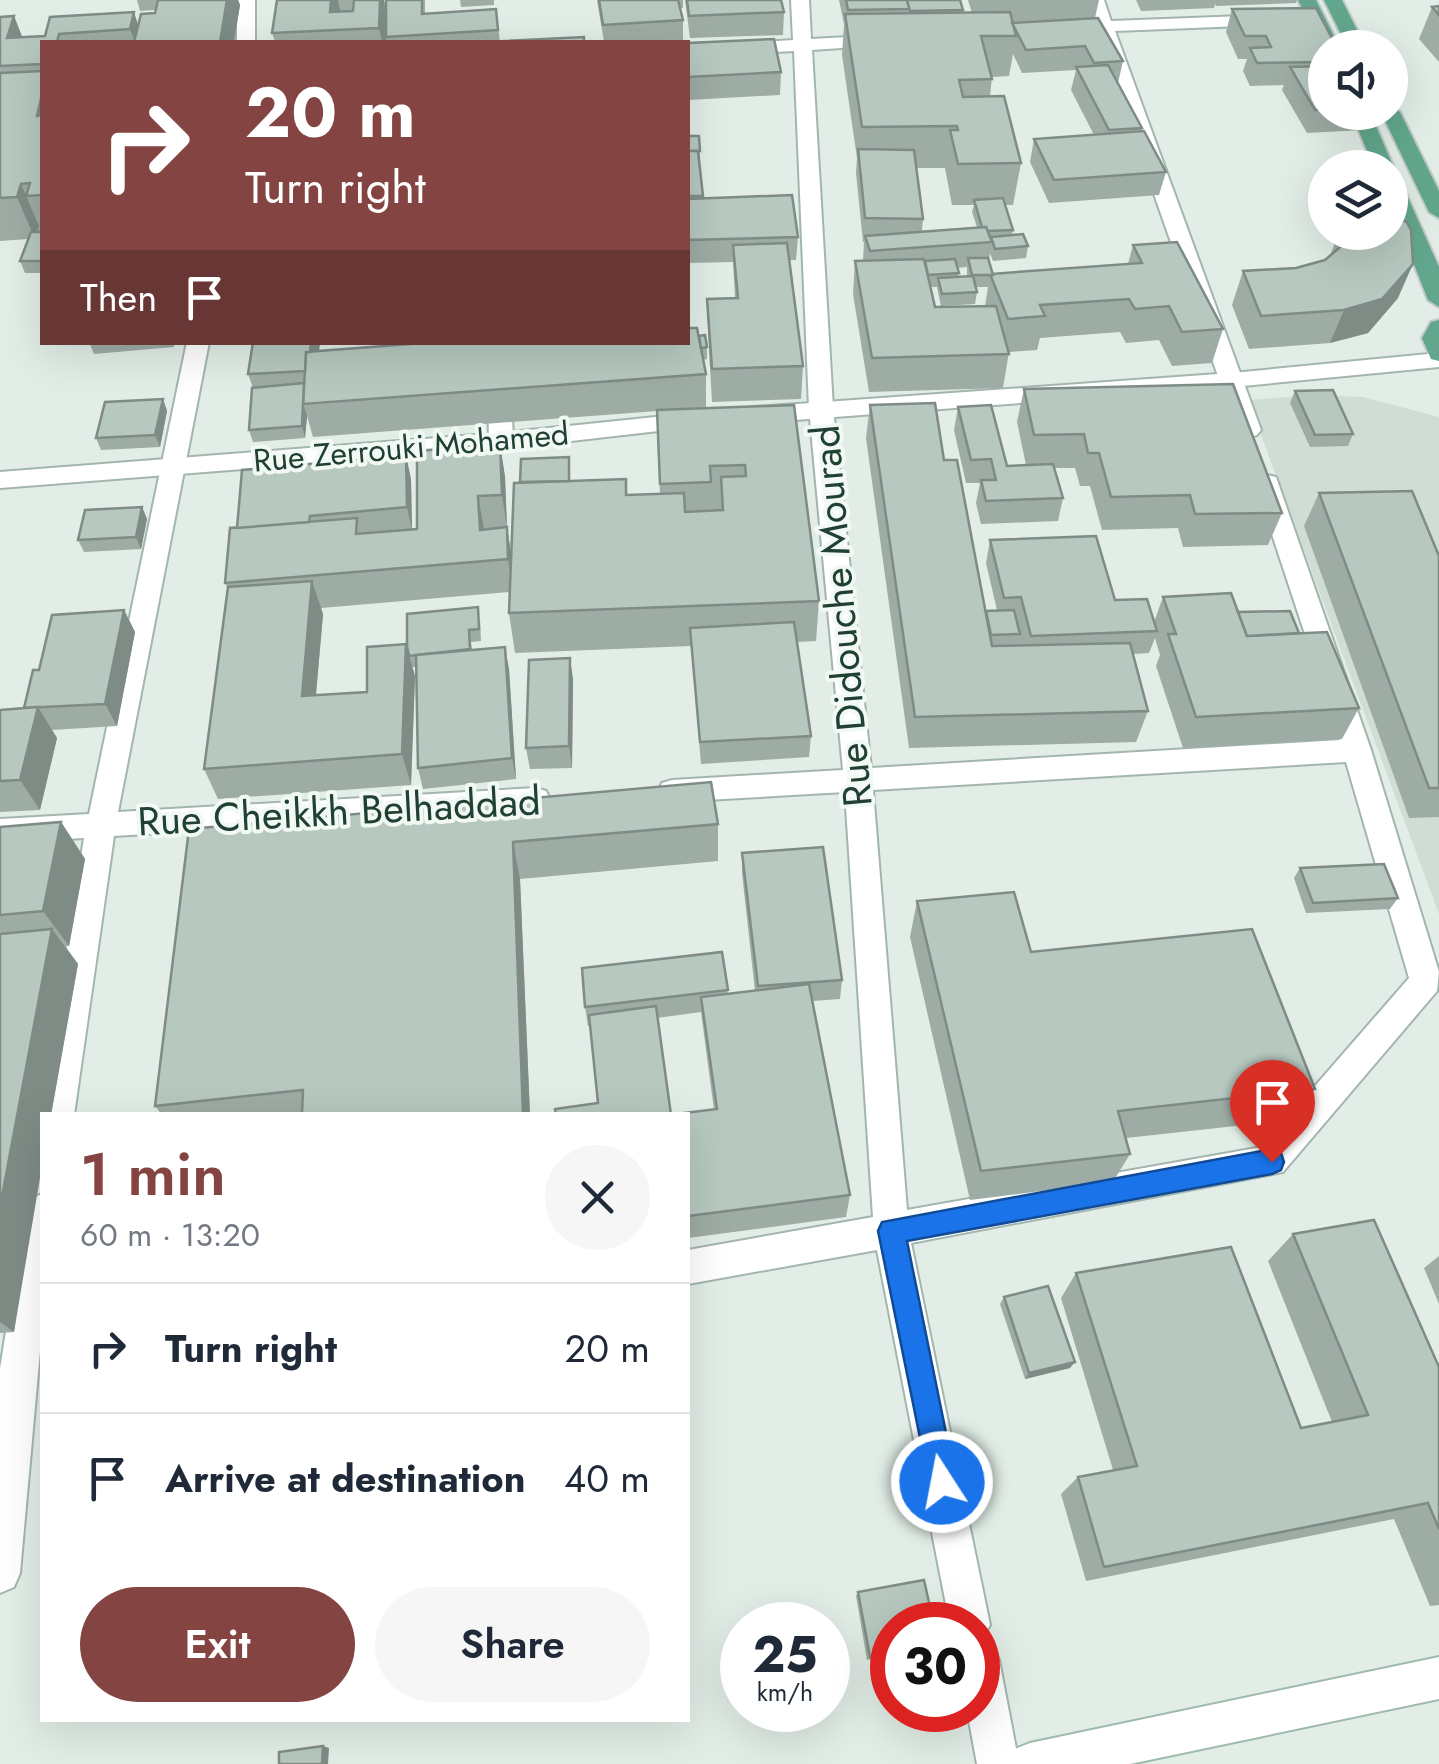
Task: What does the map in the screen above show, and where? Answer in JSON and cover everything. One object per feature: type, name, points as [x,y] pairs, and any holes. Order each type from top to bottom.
[{"type":"main road","points":[[1307,0],[1322,30]]},
{"type":"main road","points":[[1333,0],[1348,30]]},
{"type":"main road","points":[[1399,130],[1439,212]]},
{"type":"main road","points":[[1408,220],[1439,300]]},
{"type":"main road","points":[[1439,328],[1433,338],[1439,357]]},
{"type":"street","points":[[246,0],[246,40]]},
{"type":"street","name":"Rue Didouche Mourad","points":[[800,0],[821,408],[858,780],[891,1231],[965,1602]]},
{"type":"street","points":[[690,1267],[1272,1162],[1426,981],[1357,750],[1232,380],[1095,0]]},
{"type":"street","points":[[1065,28],[1317,18]]},
{"type":"street","points":[[690,52],[896,39]]},
{"type":"street","points":[[57,1112],[100,824],[176,467],[197,345]]},
{"type":"street","points":[[498,345],[502,441]]},
{"type":"street","name":"Rue Zerrouki Mohamed","points":[[0,480],[502,441],[821,408],[1232,380],[1439,357]]},
{"type":"street","points":[[639,793],[1357,750]]},
{"type":"street","name":"Rue Cheikkh Belhaddad","points":[[0,831],[559,798]]},
{"type":"street","points":[[0,1572],[40,1227]]},
{"type":"street","points":[[1030,1764],[1439,1678]]},
{"type":"street","points":[[992,1732],[998,1764]]},
{"type":"shaded area","points":[[1312,395],[1363,397],[1439,417],[1439,914],[1248,400]]},
{"type":"building","points":[[158,0],[227,0],[220,40],[134,40],[141,14],[155,13]]},
{"type":"building","points":[[277,0],[331,0],[330,12],[353,11],[354,0],[380,0],[379,28],[272,33]]},
{"type":"building","points":[[386,0],[422,0],[422,14],[496,9],[498,30],[386,37]]},
{"type":"building","points":[[599,0],[678,0],[683,20],[603,25]]},
{"type":"building","points":[[687,0],[781,0],[784,12],[689,16]]},
{"type":"building","points":[[846,0],[907,0],[910,9],[848,10]]},
{"type":"building","points":[[907,0],[960,0],[963,10],[910,11]]},
{"type":"building","points":[[1316,8],[1328,30],[1308,30],[1308,62],[1257,63],[1250,48],[1271,47],[1266,36],[1245,36],[1232,9]]},
{"type":"building","points":[[134,12],[130,29],[59,34],[58,40],[40,40],[40,64],[0,66],[0,17],[14,16],[7,38],[45,36],[50,17]]},
{"type":"building","points":[[1010,12],[1016,36],[981,36],[992,79],[959,80],[963,97],[1004,96],[1021,163],[958,164],[950,130],[958,130],[957,126],[862,127],[845,14]]},
{"type":"building","points":[[1098,18],[1123,61],[1094,63],[1085,46],[1026,50],[1012,23]]},
{"type":"building","points":[[584,37],[584,40],[524,40]]},
{"type":"building","points":[[774,39],[781,72],[690,77],[690,43]]},
{"type":"building","points":[[1108,65],[1142,128],[1109,130],[1076,67]]},
{"type":"building","points":[[1308,66],[1308,98],[1290,67]]},
{"type":"building","points":[[40,71],[40,195],[26,196],[30,183],[21,184],[17,197],[0,198],[0,73]]},
{"type":"building","points":[[1144,131],[1166,172],[1054,180],[1034,139]]},
{"type":"building","points":[[690,136],[699,136],[700,151],[690,151]]},
{"type":"building","points":[[858,149],[914,150],[923,219],[865,218]]},
{"type":"building","points":[[690,151],[698,151],[703,196],[690,196]]},
{"type":"building","points":[[792,195],[798,237],[690,240],[690,199]]},
{"type":"building","points":[[1003,198],[1013,230],[987,231],[982,227],[974,200]]},
{"type":"building","points":[[1408,225],[1411,230],[1413,264],[1382,299],[1344,310],[1261,316],[1243,271],[1296,268],[1325,260],[1337,250],[1408,250]]},
{"type":"building","points":[[986,227],[992,242],[870,251],[865,236]]},
{"type":"building","points":[[31,232],[40,232],[40,261],[20,261]]},
{"type":"building","points":[[1023,234],[1028,246],[995,249],[991,237]]},
{"type":"building","points":[[1177,242],[1223,329],[1182,332],[1169,306],[1135,309],[1129,299],[1040,305],[1045,316],[1008,319],[990,274],[1142,263],[1133,245]]},
{"type":"building","points":[[787,243],[803,366],[712,369],[707,299],[738,298],[733,245]]},
{"type":"building","points":[[968,258],[988,258],[993,275],[972,275]]},
{"type":"building","points":[[924,259],[935,307],[996,306],[1009,354],[872,358],[855,261]]},
{"type":"building","points":[[955,259],[959,273],[928,275],[925,261]]},
{"type":"building","points":[[973,276],[977,292],[942,294],[938,278]]},
{"type":"building","points":[[690,328],[697,328],[706,374],[303,404],[306,352],[397,345],[690,345]]},
{"type":"building","points":[[705,335],[707,347],[701,348],[699,336]]},
{"type":"building","points":[[253,345],[311,345],[310,352],[306,352],[305,371],[248,374]]},
{"type":"building","points":[[304,383],[302,426],[249,430],[252,388]]},
{"type":"building","points":[[1233,384],[1282,513],[1195,514],[1190,495],[1111,497],[1099,453],[1088,453],[1084,434],[1034,435],[1024,389]]},
{"type":"building","points":[[1333,390],[1353,434],[1315,435],[1295,391]]},
{"type":"building","points":[[163,399],[155,435],[96,438],[105,402]]},
{"type":"building","points":[[935,403],[944,460],[957,460],[992,646],[1130,643],[1148,711],[915,717],[870,405]]},
{"type":"building","points":[[794,405],[819,601],[509,613],[514,483],[626,479],[626,495],[684,493],[685,512],[723,510],[721,477],[746,476],[745,465],[710,466],[711,482],[660,484],[657,410]]},
{"type":"building","points":[[991,405],[1007,466],[1053,464],[1063,498],[986,501],[981,480],[996,480],[991,459],[971,460],[958,407]]},
{"type":"building","points":[[500,444],[502,495],[478,496],[480,530],[507,527],[508,559],[225,583],[230,528],[357,518],[356,534],[417,529],[417,451]]},
{"type":"building","points":[[406,455],[407,507],[237,528],[242,470]]},
{"type":"building","points":[[569,457],[569,481],[520,482],[521,459]]},
{"type":"building","points":[[1412,491],[1439,556],[1439,788],[1429,788],[1319,493]]},
{"type":"building","points":[[142,507],[136,537],[78,540],[85,510]]},
{"type":"building","points":[[1096,536],[1115,600],[1147,599],[1157,631],[1031,636],[1021,597],[1004,598],[990,540]]},
{"type":"building","points":[[312,581],[302,696],[367,692],[367,647],[406,644],[402,754],[204,769],[228,587]]},
{"type":"building","points":[[1231,593],[1247,636],[1327,632],[1359,708],[1196,717],[1168,634],[1176,634],[1163,597]]},
{"type":"building","points":[[478,607],[479,629],[469,630],[470,649],[409,656],[407,614]]},
{"type":"building","points":[[124,610],[105,704],[24,708],[33,670],[39,670],[52,615]]},
{"type":"building","points":[[1014,610],[1020,634],[991,635],[986,611]]},
{"type":"building","points":[[1290,611],[1299,633],[1247,636],[1238,612]]},
{"type":"building","points":[[794,622],[811,736],[700,742],[690,628]]},
{"type":"building","points":[[505,647],[512,758],[418,768],[416,655]]},
{"type":"building","points":[[570,658],[569,746],[526,748],[529,660]]},
{"type":"building","points":[[38,707],[20,780],[0,781],[0,710]]},
{"type":"building","points":[[711,782],[718,824],[513,842],[523,1112],[302,1112],[303,1090],[155,1106],[189,829]]},
{"type":"building","points":[[61,822],[43,911],[0,915],[0,827]]},
{"type":"building","points":[[823,847],[842,980],[758,986],[742,853]]},
{"type":"building","points":[[1384,864],[1398,898],[1313,903],[1300,868]]},
{"type":"building","points":[[1014,892],[1031,952],[1252,929],[1315,1089],[1118,1111],[1130,1154],[981,1171],[917,901]]},
{"type":"building","points":[[52,929],[0,1207],[0,934]]},
{"type":"building","points":[[722,952],[728,990],[585,1007],[582,968]]},
{"type":"building","points":[[809,984],[850,1195],[690,1216],[690,1112],[717,1109],[701,997]]},
{"type":"building","points":[[656,1006],[671,1112],[556,1112],[555,1109],[598,1103],[589,1015]]},
{"type":"building","points":[[1374,1220],[1439,1367],[1439,1529],[1428,1503],[1104,1567],[1078,1477],[1137,1466],[1076,1273],[1231,1247],[1301,1428],[1368,1415],[1293,1234]]},
{"type":"building","points":[[1048,1286],[1075,1362],[1029,1373],[1004,1297]]},
{"type":"building","points":[[924,1580],[929,1602],[870,1602],[870,1657],[858,1592]]},
{"type":"building","points":[[323,1746],[322,1764],[279,1764],[279,1752]]},
{"type":"route","points":[[942,1482],[891,1231],[1272,1162]]}]
